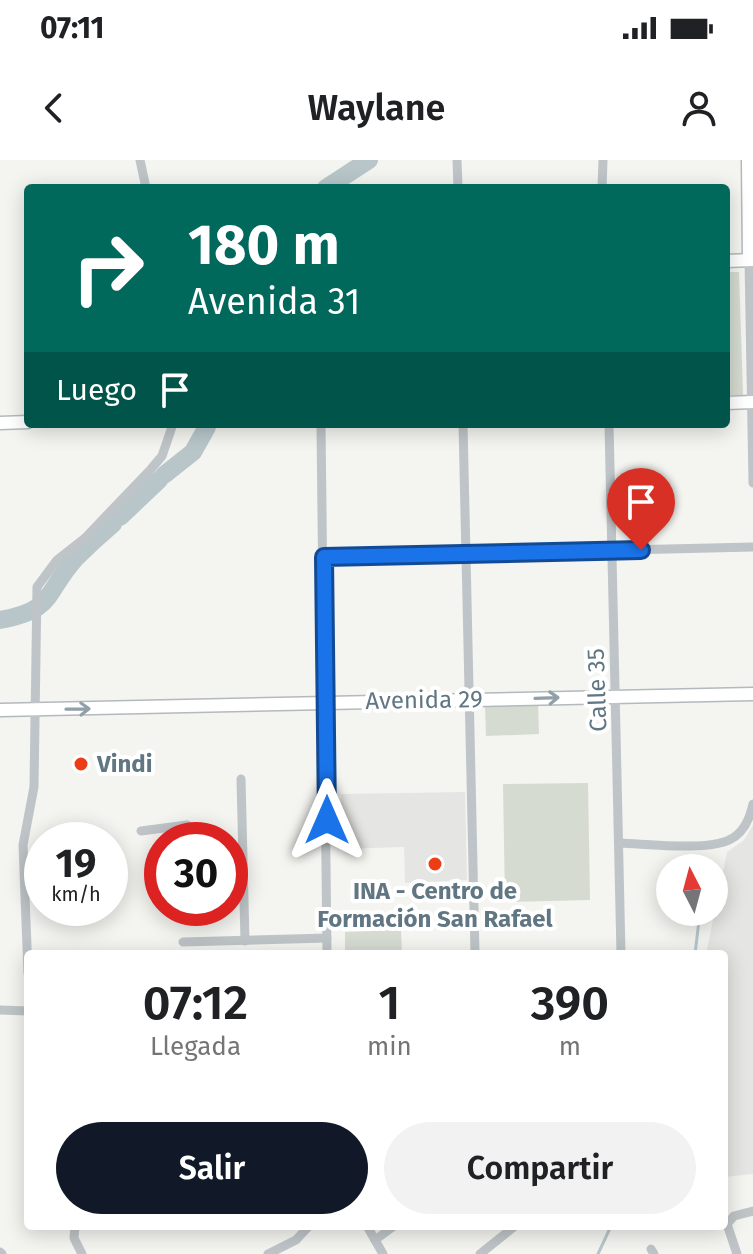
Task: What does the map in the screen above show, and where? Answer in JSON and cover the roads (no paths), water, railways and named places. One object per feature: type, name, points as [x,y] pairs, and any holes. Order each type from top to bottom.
[{"type":"main road","points":[[730,261],[751,260],[748,160]]},
{"type":"main road","points":[[730,403],[751,402]]},
{"type":"main road","points":[[0,423],[24,422]]},
{"type":"main road","name":"Avenida 29","points":[[0,710],[753,694]]},
{"type":"street","points":[[140,160],[145,184]]},
{"type":"street","points":[[457,160],[458,184]]},
{"type":"street","points":[[602,184],[603,160]]},
{"type":"street","points":[[751,260],[753,483]]},
{"type":"street","points":[[27,950],[23,845],[34,787],[35,598],[41,577],[85,538],[162,456],[172,428]]},
{"type":"street","points":[[321,428],[327,950]]},
{"type":"street","points":[[463,428],[475,950]]},
{"type":"street","name":"Calle 35","points":[[609,428],[618,696],[621,950]]},
{"type":"street","points":[[324,557],[753,547]]},
{"type":"street","points":[[241,779],[242,822]]},
{"type":"street","points":[[621,843],[721,843],[742,830],[753,804]]},
{"type":"street","points":[[245,926],[245,941]]},
{"type":"street","points":[[183,942],[327,938]]},
{"type":"street","points":[[0,1010],[24,1011]]},
{"type":"street","points":[[728,1223],[734,1216],[753,1211]]},
{"type":"street","points":[[728,1227],[737,1254]]},
{"type":"street","points":[[75,1230],[74,1238],[82,1254]]},
{"type":"street","points":[[268,1254],[296,1240],[305,1230]]},
{"type":"street","points":[[369,1230],[383,1254]]},
{"type":"street","points":[[375,1240],[389,1230]]},
{"type":"street","points":[[480,1254],[510,1230]]},
{"type":"waterway","points":[[332,184],[369,160]]},
{"type":"waterway","points":[[164,475],[193,452],[206,428]]},
{"type":"waterway","points":[[120,517],[159,480]]},
{"type":"waterway","points":[[0,620],[40,606],[75,559],[113,524]]},
{"type":"waterway","points":[[695,950],[698,926]]},
{"type":"waterway","points":[[598,1254],[609,1230]]},
{"type":"place","name":"Vindi","points":[[81,764]]},
{"type":"place","name":"INA - Centro de Formación San Rafael","points":[[435,864]]}]
